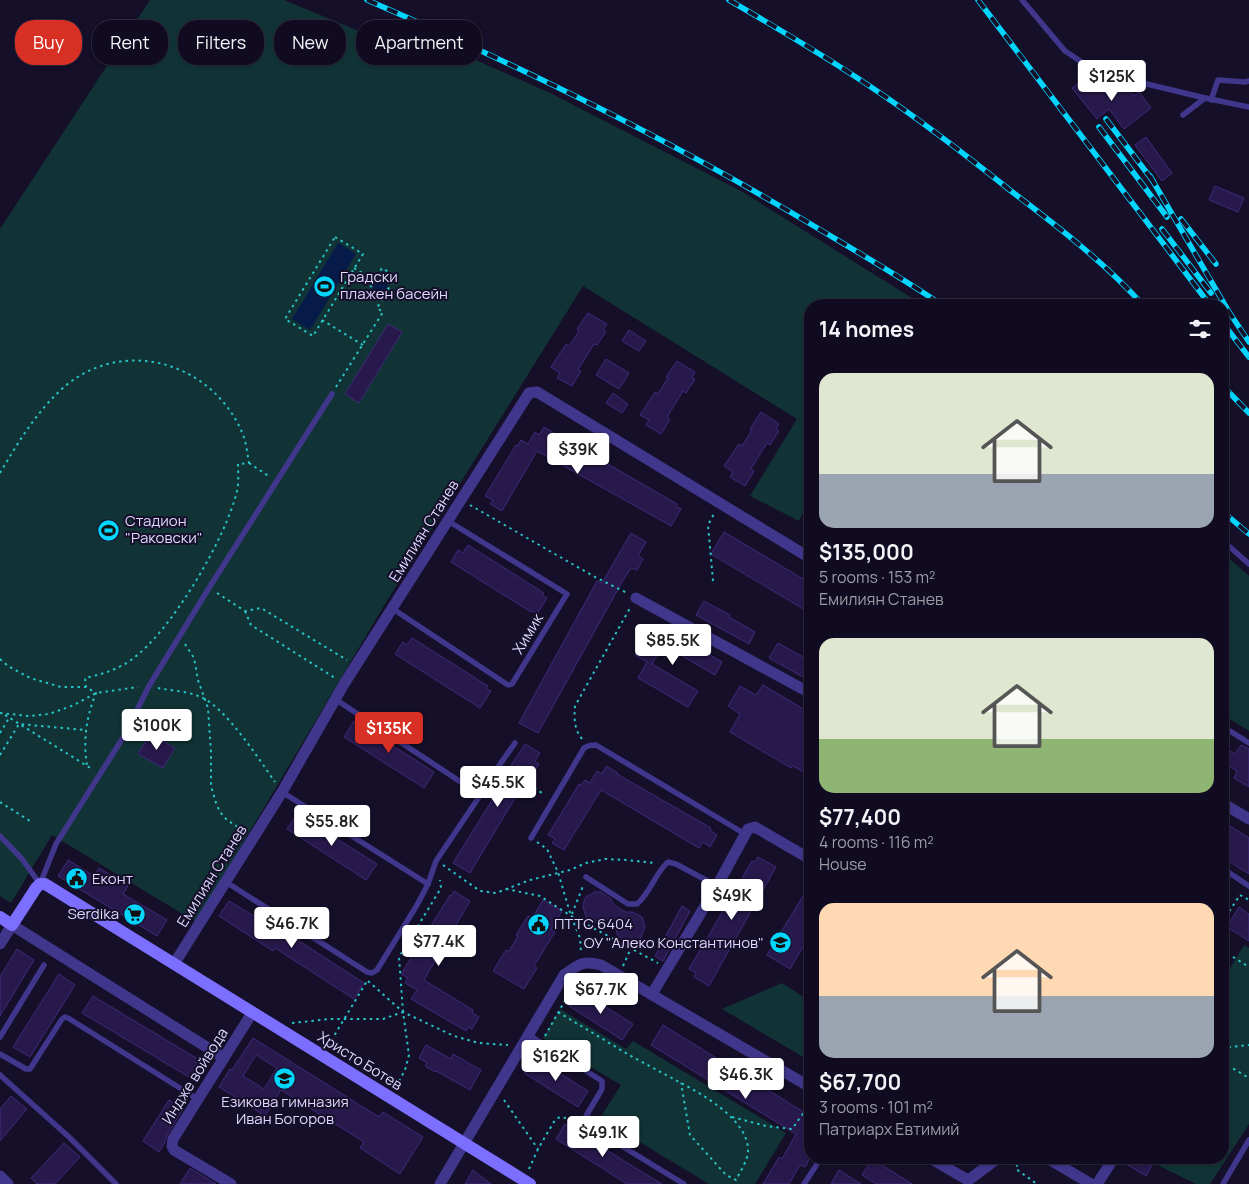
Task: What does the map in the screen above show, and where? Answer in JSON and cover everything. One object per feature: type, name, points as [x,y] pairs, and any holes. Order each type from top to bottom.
[{"type":"street","name":"Емилиян Станев","points":[[174,964],[282,792],[344,684],[527,397],[533,392],[536,392],[804,554]]},
{"type":"street","points":[[636,598],[804,690]]},
{"type":"street","points":[[1229,807],[1249,819]]},
{"type":"street","points":[[652,994],[717,886],[748,829],[755,827],[804,856]]},
{"type":"street","points":[[0,944],[40,884]]},
{"type":"street","name":"Христо Ботев","points":[[40,884],[49,886],[527,1182]]},
{"type":"street","points":[[0,917],[224,1058]]},
{"type":"street","points":[[440,1184],[564,975],[581,963],[591,962],[601,965],[620,975],[804,1083]]},
{"type":"street","name":"Индже войвода","points":[[231,1184],[174,1150],[172,1146],[173,1139],[252,1013]]},
{"type":"street","points":[[940,1164],[966,1179],[990,1164]]},
{"type":"street","points":[[1057,1164],[1091,1184]]},
{"type":"street","points":[[1097,1184],[1110,1164]]},
{"type":"street","points":[[0,1176],[8,1184]]},
{"type":"lane","points":[[1022,0],[1065,51],[1097,72],[1112,77],[1249,107]]},
{"type":"lane","points":[[1183,116],[1208,99],[1218,80],[1249,81]]},
{"type":"lane","points":[[40,884],[56,844],[124,736],[149,686],[208,588],[332,394]]},
{"type":"lane","name":"Химик","points":[[393,609],[508,685],[512,684],[566,594],[448,522]]},
{"type":"lane","points":[[1229,546],[1249,564]]},
{"type":"lane","points":[[335,699],[479,794]]},
{"type":"lane","points":[[1229,730],[1249,743]]},
{"type":"lane","points":[[225,882],[367,972],[372,973],[377,970],[407,922],[428,884],[436,860],[515,743]]},
{"type":"lane","points":[[531,838],[588,745],[596,745],[745,834]]},
{"type":"lane","points":[[282,792],[428,884]]},
{"type":"lane","points":[[0,836],[22,859],[40,884]]},
{"type":"lane","points":[[586,877],[628,904],[637,904],[644,897],[668,862],[676,864],[717,886]]},
{"type":"lane","points":[[1229,873],[1249,886]]},
{"type":"lane","points":[[0,1037],[44,965]]},
{"type":"lane","points":[[0,1054],[26,1069],[30,1069],[65,1017],[199,1100]]},
{"type":"lane","points":[[529,1036],[602,1081],[602,1089],[586,1116],[586,1121],[590,1126],[684,1184]]},
{"type":"lane","points":[[0,1075],[69,1137],[116,1184]]},
{"type":"lane","points":[[1223,1184],[1249,1140]]},
{"type":"lane","points":[[804,1184],[817,1164]]},
{"type":"path","points":[[335,237],[363,254],[322,320],[313,336],[285,319],[335,237]]},
{"type":"path","points":[[354,268],[374,280]]},
{"type":"path","points":[[332,394],[383,312],[377,308],[381,302],[396,276],[382,268],[367,293],[381,302]]},
{"type":"path","points":[[322,320],[363,345]]},
{"type":"path","points":[[0,473],[40,412],[70,382],[108,363],[126,360],[142,360],[179,369],[206,384],[234,415],[246,443],[249,463]]},
{"type":"path","points":[[86,687],[85,678],[118,668],[146,647],[173,616],[195,580],[232,508],[237,490],[238,464],[249,463],[276,482]]},
{"type":"path","points":[[461,500],[593,576],[636,598],[575,706],[574,720],[579,735],[588,745]]},
{"type":"path","points":[[713,581],[708,525],[720,503]]},
{"type":"path","points":[[195,580],[245,611],[251,625],[344,684]]},
{"type":"path","points":[[245,611],[261,608],[356,665]]},
{"type":"path","points":[[179,637],[194,658],[198,680],[208,708],[212,786],[216,803],[220,812],[227,820],[253,838]]},
{"type":"path","points":[[0,659],[8,666],[30,678],[61,687],[86,687],[96,693]]},
{"type":"path","points":[[1,713],[29,716],[49,714],[96,693],[149,686],[204,698],[232,724],[251,747],[282,792]]},
{"type":"path","points":[[87,766],[85,730],[96,693]]},
{"type":"path","points":[[1,713],[100,774]]},
{"type":"path","points":[[0,733],[9,718]]},
{"type":"path","points":[[19,724],[85,730]]},
{"type":"path","points":[[0,755],[19,724]]},
{"type":"path","points":[[500,766],[553,800]]},
{"type":"path","points":[[0,802],[30,821]]},
{"type":"path","points":[[531,838],[547,849],[558,872],[571,916],[580,938],[581,963]]},
{"type":"path","points":[[436,860],[480,891],[496,893],[558,872],[570,870],[586,863],[606,859],[627,860],[664,866]]},
{"type":"path","points":[[390,1098],[405,1070],[409,1055],[403,1012],[399,957],[441,888],[436,860]]},
{"type":"path","points":[[571,916],[586,877]]},
{"type":"path","points":[[506,889],[540,896],[571,916],[668,968]]},
{"type":"path","points":[[1229,912],[1240,895],[1249,900]]},
{"type":"path","points":[[620,975],[631,948]]},
{"type":"path","points":[[1229,954],[1249,966]]},
{"type":"path","points":[[541,1043],[572,988],[564,975]]},
{"type":"path","points":[[322,1056],[368,981],[403,1012],[454,1036],[479,1043],[523,1046]]},
{"type":"path","points":[[291,1023],[330,1019],[383,1019],[403,1012]]},
{"type":"path","points":[[558,1012],[629,1055],[681,1082],[719,1105],[732,1117],[746,1138],[748,1152],[735,1184]]},
{"type":"path","points":[[1229,1047],[1249,1045]]},
{"type":"path","points":[[1229,1066],[1249,1078]]},
{"type":"path","points":[[681,1082],[690,1135],[726,1175],[736,1180]]},
{"type":"path","points":[[497,1090],[538,1149]]},
{"type":"path","points":[[732,1117],[766,1126],[792,1129],[804,1112]]},
{"type":"path","points":[[527,1182],[538,1149],[556,1120],[560,1118],[586,1121]]},
{"type":"path","points":[[1017,1164],[1016,1169],[1037,1184]]},
{"type":"green space","points":[[150,0],[284,0],[332,20],[274,20],[274,65],[346,65],[346,26],[356,30],[356,65],[482,65],[482,63],[550,93],[741,191],[913,299],[804,299],[804,511],[799,521],[750,496],[797,419],[583,286],[385,604],[196,922],[52,835],[11,903],[0,896],[0,229],[107,65],[168,65],[168,20],[137,20]]},
{"type":"green space","points":[[1229,558],[1249,576],[1249,731],[1229,719]]},
{"type":"green space","points":[[1244,945],[1249,948],[1249,1124],[1229,1155],[1229,970]]},
{"type":"green space","points":[[782,983],[804,997],[804,1057],[722,1009]]},
{"type":"green space","points":[[560,1009],[626,1049],[633,1041],[786,1133],[755,1184],[709,1184],[600,1118],[621,1085],[543,1038]]},
{"type":"green space","points":[[1160,1164],[1223,1164],[1210,1184],[1196,1184],[1159,1166]]},
{"type":"water","name":"Градски плажен басейн","points":[[338,243],[356,254],[310,330],[292,319]]},
{"type":"water","points":[[383,271],[393,277],[382,295],[372,289]]},
{"type":"building","points":[[1086,77],[1098,93],[1113,82],[1122,93],[1128,88],[1134,96],[1139,92],[1151,108],[1124,129],[1109,109],[1097,119],[1072,88]]},
{"type":"building","points":[[1146,137],[1172,173],[1162,181],[1135,145]]},
{"type":"building","points":[[1215,186],[1244,198],[1238,212],[1209,200]]},
{"type":"building","points":[[588,313],[607,324],[603,330],[606,332],[597,345],[594,344],[578,370],[581,371],[572,386],[557,378],[560,373],[551,367],[566,344],[569,346],[579,331],[577,329]]},
{"type":"building","points":[[388,324],[402,332],[359,403],[345,394]]},
{"type":"building","points":[[629,330],[646,341],[639,351],[622,341]]},
{"type":"building","points":[[606,359],[629,373],[619,389],[596,375]]},
{"type":"building","points":[[677,361],[695,372],[692,378],[695,379],[686,393],[683,391],[667,417],[670,419],[661,434],[646,425],[649,420],[640,415],[655,392],[658,394],[668,378],[666,377]]},
{"type":"building","points":[[613,393],[628,404],[622,413],[606,403]]},
{"type":"building","points":[[761,412],[779,424],[776,429],[779,431],[770,445],[767,443],[751,469],[754,471],[745,486],[730,477],[733,472],[724,466],[739,444],[742,446]]},
{"type":"building","points":[[544,427],[677,504],[676,506],[681,509],[671,526],[537,451],[502,511],[490,504],[493,500],[485,496],[516,445],[518,446],[521,440],[528,444],[535,432],[539,435]]},
{"type":"building","points":[[724,532],[804,579],[804,609],[711,554]]},
{"type":"building","points":[[631,533],[646,542],[638,556],[643,559],[637,570],[631,568],[622,582],[538,733],[519,723],[597,581],[602,583]]},
{"type":"building","points":[[468,545],[544,593],[542,595],[547,598],[537,614],[451,562],[458,550],[463,553]]},
{"type":"building","points":[[704,601],[730,615],[729,617],[755,632],[749,644],[696,615]]},
{"type":"building","points":[[665,629],[722,662],[715,675],[663,645],[652,664],[698,691],[688,707],[638,678],[647,662],[635,655],[646,635],[658,642]]},
{"type":"building","points":[[412,638],[488,686],[486,688],[491,691],[480,708],[395,654],[403,642],[407,645]]},
{"type":"building","points":[[778,643],[804,658],[804,678],[769,658]]},
{"type":"building","points":[[763,685],[804,709],[804,772],[793,766],[791,768],[730,732],[740,714],[728,706],[740,686],[756,695]]},
{"type":"building","points":[[354,721],[434,772],[424,788],[344,737]]},
{"type":"building","points":[[150,734],[175,748],[163,768],[138,754]]},
{"type":"building","points":[[525,744],[540,753],[535,761],[539,764],[531,777],[529,775],[470,873],[453,863]]},
{"type":"building","points":[[1241,745],[1249,749],[1249,787],[1234,778],[1237,771],[1229,766],[1229,751],[1235,754]]},
{"type":"building","points":[[606,766],[711,828],[710,830],[717,835],[710,847],[703,842],[699,848],[601,790],[564,850],[552,843],[555,839],[548,835],[579,784],[581,785],[585,780],[590,783],[597,771],[602,774]]},
{"type":"building","points":[[297,814],[377,864],[366,880],[287,829]]},
{"type":"building","points":[[1229,825],[1249,838],[1249,874],[1229,861]]},
{"type":"building","points":[[758,857],[776,867],[709,986],[694,977],[696,973],[689,969],[752,861],[755,862]]},
{"type":"building","points":[[68,860],[94,876],[99,868],[128,886],[123,894],[167,920],[157,936],[58,876]]},
{"type":"building","points":[[454,891],[470,901],[424,980],[473,1010],[472,1013],[479,1017],[472,1029],[468,1027],[466,1031],[411,999],[417,990],[405,983],[408,978],[401,974]]},
{"type":"building","points":[[595,892],[601,892],[610,898],[614,905],[625,912],[633,912],[642,917],[645,927],[641,937],[627,942],[618,936],[615,927],[604,921],[595,922],[586,917],[583,907],[584,901],[586,897]]},
{"type":"building","points":[[804,897],[804,945],[790,969],[767,955]]},
{"type":"building","points":[[543,900],[562,911],[551,929],[555,932],[534,966],[537,968],[524,989],[493,971],[506,950],[509,951],[528,916],[532,918]]},
{"type":"building","points":[[229,901],[267,924],[268,922],[285,932],[364,983],[354,999],[275,948],[273,951],[219,916]]},
{"type":"building","points":[[682,906],[690,911],[663,961],[655,956]]},
{"type":"building","points":[[1239,907],[1249,914],[1249,941],[1229,928],[1229,924]]},
{"type":"building","points":[[17,949],[34,960],[0,1016],[0,977]]},
{"type":"building","points":[[59,974],[75,985],[30,1057],[13,1047]]},
{"type":"building","points":[[579,990],[633,1024],[622,1040],[569,1006]]},
{"type":"building","points":[[93,996],[208,1065],[197,1082],[82,1013]]},
{"type":"building","points":[[663,1025],[804,1112],[804,1164],[807,1164],[805,1167],[800,1165],[789,1184],[763,1184],[779,1157],[782,1159],[796,1134],[651,1045]]},
{"type":"building","points":[[253,1038],[379,1117],[383,1112],[423,1137],[400,1174],[360,1148],[364,1142],[281,1090],[265,1116],[219,1087],[230,1069],[232,1070]],"holes":[[[256,1055],[277,1068],[264,1089],[243,1076]]]},
{"type":"building","points":[[426,1045],[451,1059],[453,1054],[481,1070],[470,1090],[425,1066],[427,1063],[419,1058]]},
{"type":"building","points":[[534,1057],[588,1091],[578,1107],[524,1073]]},
{"type":"building","points":[[11,1096],[27,1109],[0,1141],[0,1109]]},
{"type":"building","points":[[169,1100],[183,1109],[159,1152],[143,1141]]},
{"type":"building","points":[[565,1124],[662,1184],[627,1184],[556,1139]]},
{"type":"building","points":[[64,1143],[80,1157],[55,1184],[37,1184],[31,1178]]},
{"type":"building","points":[[869,1164],[880,1164],[912,1184],[876,1184],[862,1175]]},
{"type":"building","points":[[1126,1164],[1153,1164],[1146,1176]]},
{"type":"building","points":[[190,1168],[216,1184],[180,1184]]},
{"type":"building","points":[[473,1170],[491,1184],[465,1184]]},
{"type":"building","points":[[839,1170],[861,1184],[831,1184]]},
{"type":"railway","points":[[367,0],[540,79],[653,136],[764,197],[933,299]]},
{"type":"railway","points":[[729,0],[836,64],[925,124],[1080,245],[1137,299]]},
{"type":"railway","points":[[978,0],[1205,299]]},
{"type":"railway","points":[[1106,119],[1153,181]]},
{"type":"railway","points":[[1099,127],[1167,217]]},
{"type":"railway","points":[[1150,176],[1221,299]]},
{"type":"railway","points":[[1181,219],[1216,264]]},
{"type":"railway","points":[[1162,229],[1211,293]]},
{"type":"railway","points":[[1229,312],[1249,342]]},
{"type":"railway","points":[[1229,331],[1249,357]]},
{"type":"railway","points":[[1229,392],[1249,413]]},
{"type":"railway","points":[[1229,517],[1249,534]]},
{"type":"place","name":"Градски плажен басейн","points":[[324,286]]},
{"type":"place","name":"Стадион \"Раковски\"","points":[[109,530]]},
{"type":"place","name":"Еконт","points":[[76,879]]},
{"type":"place","name":"Serdika","points":[[135,914]]},
{"type":"place","name":"ПТТС 6404","points":[[538,924]]},
{"type":"place","name":"ОУ \"Алеко Константинов\"","points":[[780,943]]},
{"type":"place","name":"Езикова гимназия Иван Богоров","points":[[285,1079]]}]
